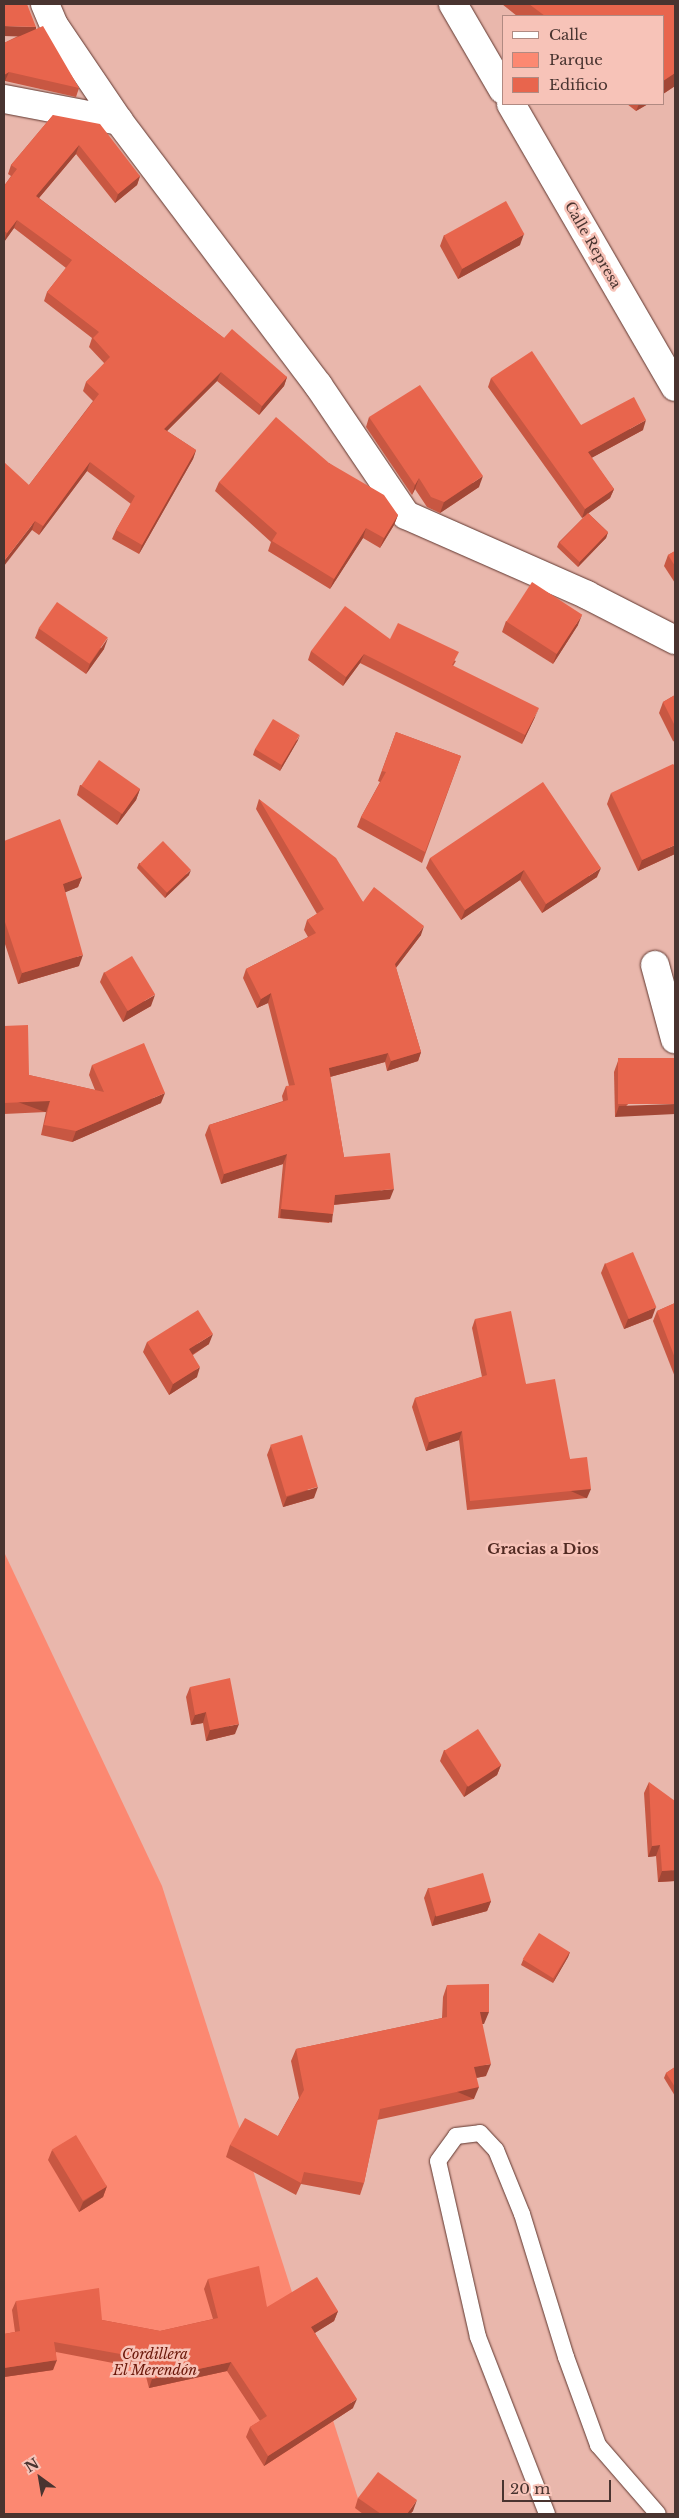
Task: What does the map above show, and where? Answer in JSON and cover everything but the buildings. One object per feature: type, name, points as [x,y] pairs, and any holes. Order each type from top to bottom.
[{"type":"street","points":[[45,4],[54,25],[119,121],[318,385],[406,515],[587,596],[675,640]]},
{"type":"street","points":[[453,4],[502,88]]},
{"type":"street","points":[[4,98],[119,121]]},
{"type":"street","name":"Calle Represa","points":[[512,105],[675,387]]},
{"type":"street","points":[[655,965],[675,1039]]},
{"type":"lane","points":[[547,2514],[478,2337],[438,2161],[456,2136],[480,2132],[496,2150],[522,2214],[566,2357],[598,2446],[658,2514]]},
{"type":"green space","name":"Cordillera El Merendón","points":[[4,1552],[162,1886],[363,2514],[4,2514]]},
{"type":"district","name":"Gracias a Dios","points":[[543,1549]]}]
